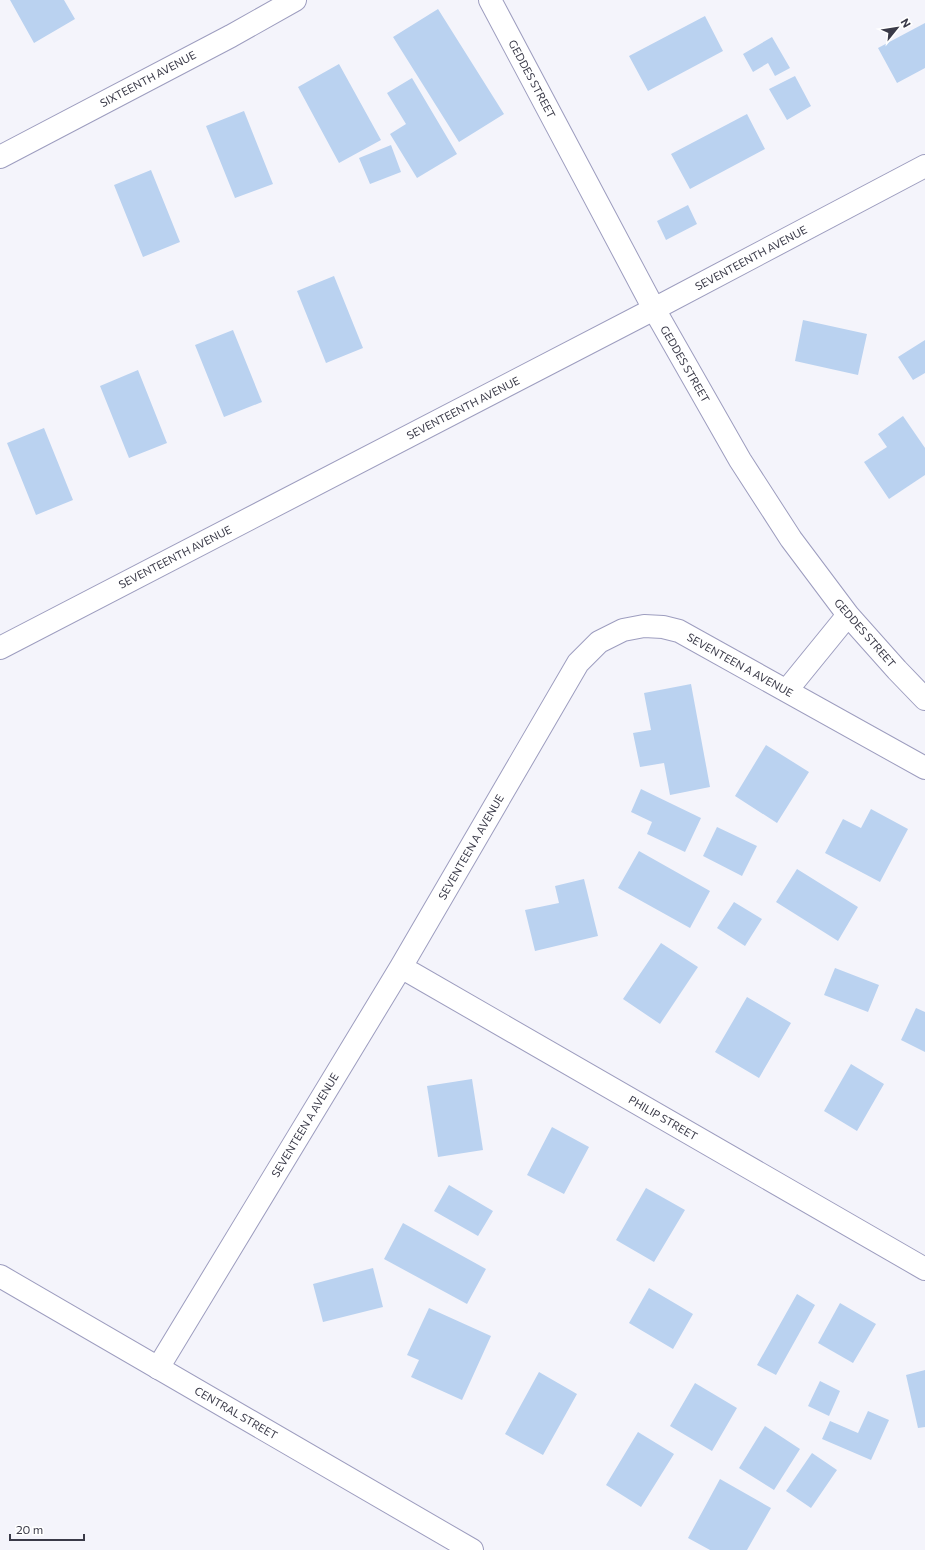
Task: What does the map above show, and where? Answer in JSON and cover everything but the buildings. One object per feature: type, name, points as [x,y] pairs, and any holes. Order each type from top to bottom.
[{"type":"street","name":"SIXTEENTH AVENUE","points":[[0,157],[217,43],[295,0]]},
{"type":"street","name":"GEDDES STREET","points":[[490,0],[654,309],[763,498],[791,539],[848,615],[925,699]]},
{"type":"street","name":"SEVENTEENTH AVENUE","points":[[0,648],[654,309],[925,166]]},
{"type":"street","points":[[787,690],[848,615]]},
{"type":"street","name":"SEVENTEEN A AVENUE","points":[[158,1368],[401,967],[578,663],[599,642],[623,630],[644,626],[663,627],[679,631],[925,768]]},
{"type":"street","name":"PHILIP STREET","points":[[401,967],[925,1269]]},
{"type":"street","name":"CENTRAL STREET","points":[[0,1276],[472,1550]]}]
